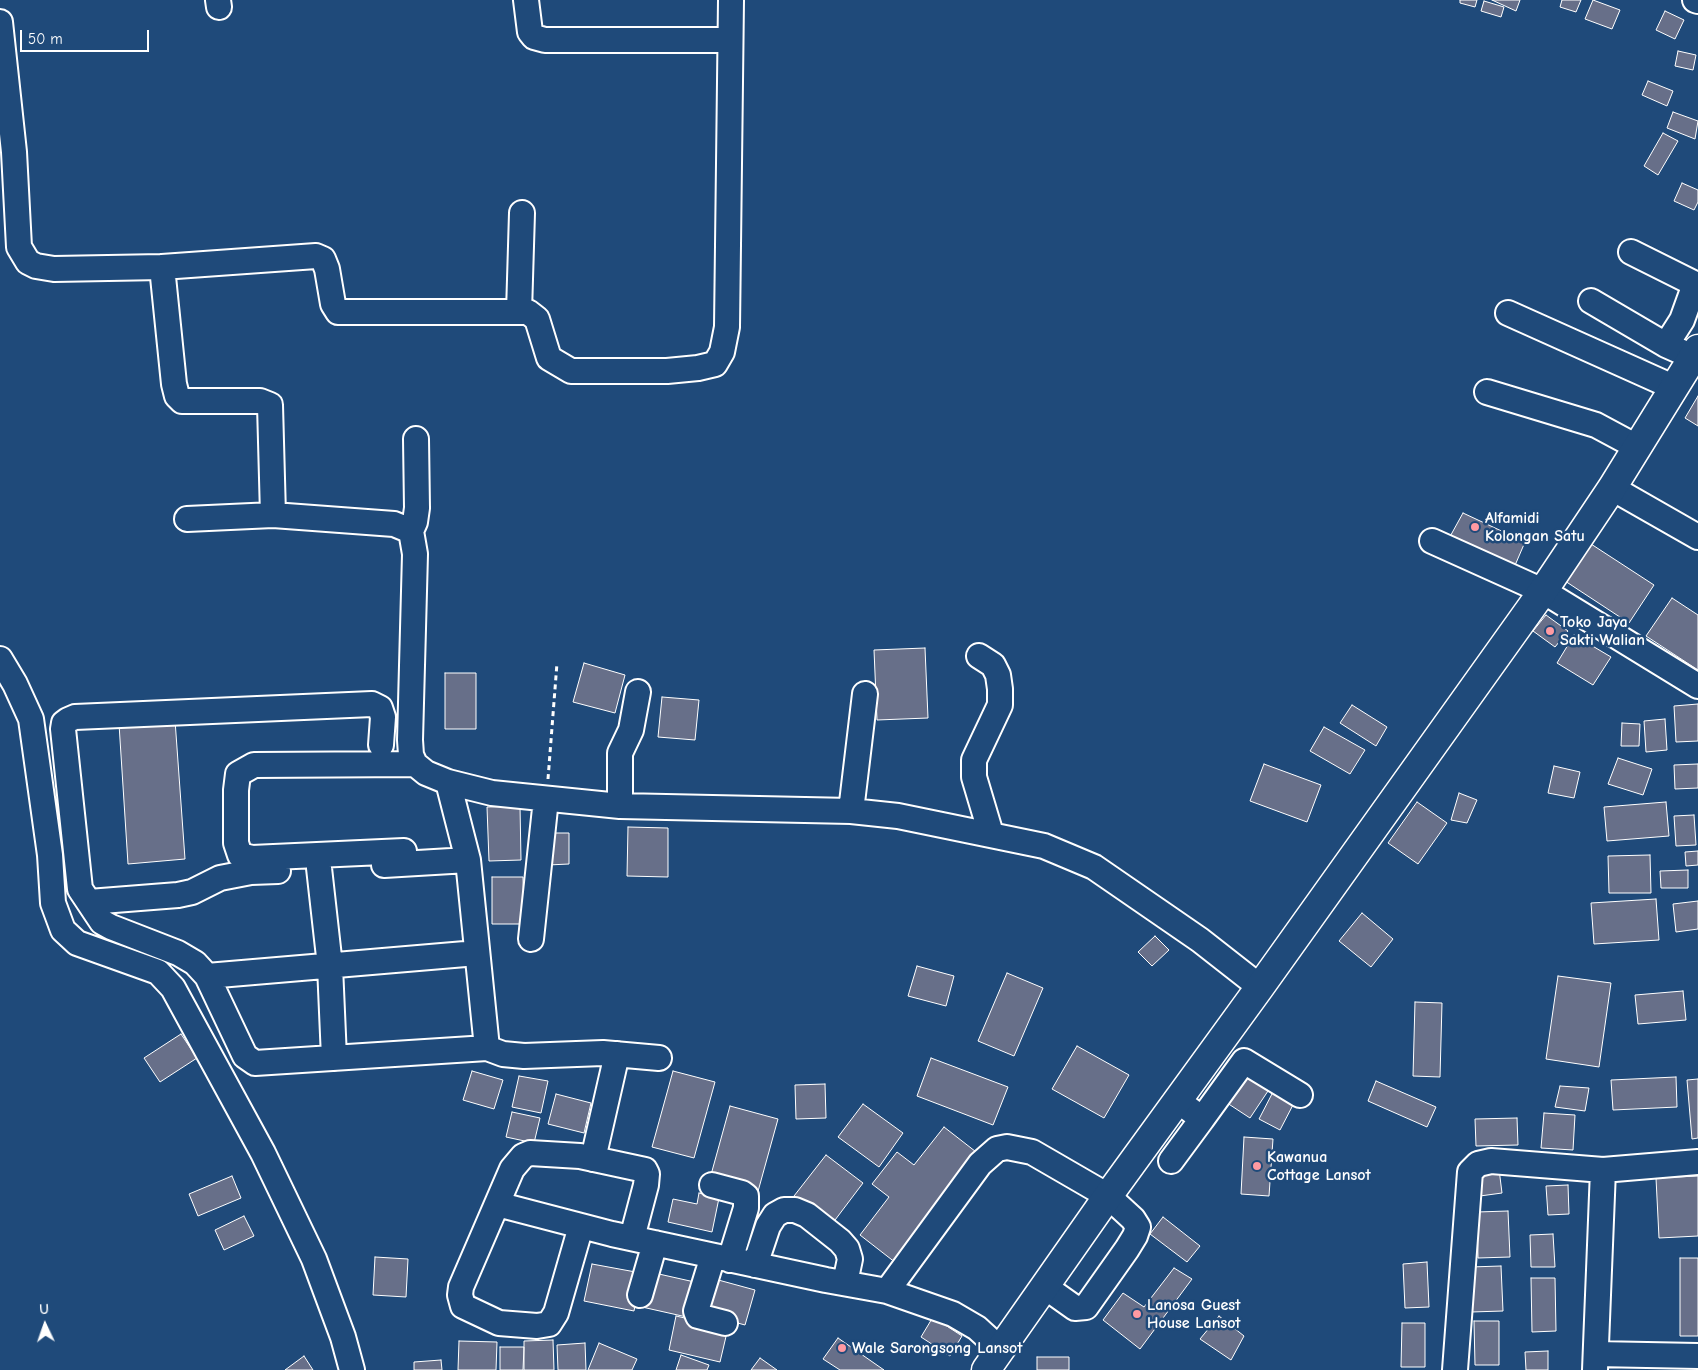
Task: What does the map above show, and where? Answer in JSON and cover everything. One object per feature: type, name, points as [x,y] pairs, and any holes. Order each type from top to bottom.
[{"type":"highway","points":[[993,1359],[1543,591],[1612,488],[1695,353]]},
{"type":"street","points":[[526,0],[530,32],[534,38],[545,40],[730,40]]},
{"type":"street","points":[[0,22],[14,152],[19,247],[23,257],[28,262],[36,266],[54,269],[162,267],[316,256],[323,258],[327,268],[333,304],[338,312],[528,312],[537,319],[549,358],[571,372],[668,371],[715,364],[719,359],[726,327],[731,0]]},
{"type":"street","points":[[519,312],[522,213]]},
{"type":"street","points":[[1631,252],[1696,285],[1682,320],[1666,345]]},
{"type":"street","points":[[162,267],[174,384],[177,396],[182,402],[260,401],[270,406],[273,515]]},
{"type":"street","points":[[1590,301],[1666,345],[1695,353]]},
{"type":"street","points":[[1508,314],[1673,387]]},
{"type":"street","points":[[1488,392],[1596,424],[1637,447]]},
{"type":"street","points":[[416,439],[417,508],[415,522],[411,531],[415,554],[410,740],[411,755],[415,764],[426,773],[448,782],[492,793],[620,806],[851,811],[898,816],[1044,846],[1094,866],[1200,940],[1260,987]]},
{"type":"street","points":[[1612,488],[1698,537]]},
{"type":"street","points":[[188,519],[273,515],[394,524],[411,531]]},
{"type":"street","points":[[1432,540],[1543,591],[1698,686]]},
{"type":"street","points":[[979,656],[992,665],[998,675],[1000,689],[1000,705],[974,760],[974,776],[991,834]]},
{"type":"street","points":[[0,659],[15,684],[31,719],[50,855],[53,903],[63,930],[77,943],[158,972],[173,988],[263,1152],[314,1259],[343,1337],[352,1370]]},
{"type":"street","points":[[620,806],[620,754],[632,730],[638,692]]},
{"type":"street","points":[[851,811],[865,694]]},
{"type":"street","points":[[381,745],[382,717],[380,708],[372,704],[75,717],[68,720],[64,723],[63,729],[76,868],[80,889],[102,922],[111,928],[178,953],[195,963],[206,976],[245,1056],[249,1061],[255,1063],[487,1048],[503,1054],[524,1056],[617,1054],[659,1058]]},
{"type":"street","points":[[404,851],[252,858],[240,855],[236,843],[236,790],[238,774],[254,765],[415,764]]},
{"type":"street","points":[[448,782],[468,860],[487,1048]]},
{"type":"street","points":[[531,939],[546,799]]},
{"type":"street","points":[[89,902],[178,895],[192,892],[220,878],[251,872],[468,860]]},
{"type":"street","points":[[319,868],[330,966],[334,1058]]},
{"type":"street","points":[[206,976],[477,953]]},
{"type":"street","points":[[593,1159],[617,1054]]},
{"type":"street","points":[[1171,1161],[1244,1061],[1300,1095]]},
{"type":"street","points":[[1177,1101],[1202,1119]]},
{"type":"street","points":[[887,1291],[980,1164],[997,1148],[1008,1146],[1032,1152],[1108,1196],[1133,1219],[1138,1227],[1137,1232],[1090,1305],[1082,1309],[1075,1308],[1044,1286]]},
{"type":"street","points":[[581,1226],[554,1320],[549,1324],[538,1326],[499,1323],[463,1306],[460,1295],[461,1287],[512,1169],[523,1156],[530,1153],[593,1159],[641,1168],[647,1174],[632,1238]]},
{"type":"street","points":[[1455,1370],[1470,1172],[1478,1164],[1491,1161],[1603,1170],[1698,1162]]},
{"type":"street","points":[[1603,1170],[1596,1362],[1698,1356]]},
{"type":"street","points":[[712,1185],[746,1196],[746,1208],[696,1311],[698,1316],[724,1323]]},
{"type":"street","points":[[497,1204],[581,1226],[755,1266],[887,1291],[953,1314],[977,1328],[993,1359]]},
{"type":"street","points":[[755,1266],[768,1226],[775,1215],[784,1210],[795,1210],[807,1216],[840,1241],[846,1249],[850,1259],[845,1283]]},
{"type":"street","points":[[640,1295],[655,1243]]},
{"type":"path","points":[[546,799],[557,663]]},
{"type":"building","points":[[1460,0],[1477,0],[1475,7],[1460,3]]},
{"type":"building","points":[[1492,0],[1520,0],[1516,11]]},
{"type":"building","points":[[1562,0],[1581,0],[1576,12],[1560,7]]},
{"type":"building","points":[[1593,0],[1620,10],[1612,29],[1585,19]]},
{"type":"building","points":[[1484,1],[1504,7],[1501,17],[1481,11]]},
{"type":"building","points":[[1665,11],[1684,20],[1675,39],[1656,30]]},
{"type":"building","points":[[1678,51],[1696,55],[1693,70],[1675,66]]},
{"type":"building","points":[[1648,81],[1673,91],[1667,106],[1642,95]]},
{"type":"building","points":[[1673,112],[1698,121],[1695,139],[1667,128]]},
{"type":"building","points":[[1663,133],[1678,141],[1658,175],[1644,166]]},
{"type":"building","points":[[1682,183],[1698,190],[1698,202],[1694,210],[1674,201]]},
{"type":"building","points":[[1698,396],[1698,426],[1685,418]]},
{"type":"building","name":"Alfamidi Kolongan Satu","points":[[1463,513],[1525,542],[1513,570],[1447,542]]},
{"type":"building","points":[[1591,544],[1654,585],[1629,623],[1565,581]]},
{"type":"building","points":[[1672,598],[1698,615],[1698,670],[1646,636]]},
{"type":"building","name":"Toko Jaya Sakti Walian","points":[[1546,615],[1568,631],[1555,647],[1533,631]]},
{"type":"building","points":[[1574,635],[1611,657],[1593,685],[1557,663]]},
{"type":"building","points":[[925,648],[928,718],[877,720],[874,650]]},
{"type":"building","points":[[584,663],[625,675],[615,713],[573,702]]},
{"type":"building","points":[[445,673],[476,673],[476,729],[445,729]]},
{"type":"building","points":[[662,697],[699,700],[695,740],[658,737]]},
{"type":"building","points":[[1698,704],[1698,741],[1676,742],[1674,706]]},
{"type":"building","points":[[1352,705],[1387,727],[1376,746],[1340,723]]},
{"type":"building","points":[[1665,719],[1667,750],[1646,752],[1644,721]]},
{"type":"building","points":[[175,720],[185,859],[128,864],[119,724]]},
{"type":"building","points":[[1622,723],[1640,724],[1639,746],[1621,746]]},
{"type":"building","points":[[1324,727],[1365,750],[1350,774],[1310,751]]},
{"type":"building","points":[[1618,758],[1652,769],[1643,795],[1608,784]]},
{"type":"building","points":[[1264,764],[1321,785],[1307,822],[1250,801]]},
{"type":"building","points":[[1698,764],[1698,788],[1675,789],[1674,765]]},
{"type":"building","points":[[1554,766],[1580,772],[1574,798],[1548,793]]},
{"type":"building","points":[[1459,793],[1477,800],[1467,823],[1451,820]]},
{"type":"building","points":[[1417,802],[1447,823],[1418,864],[1388,843]]},
{"type":"building","points":[[1666,802],[1669,836],[1607,841],[1604,807]]},
{"type":"building","points":[[520,806],[521,860],[489,861],[487,807]]},
{"type":"building","points":[[1694,815],[1696,845],[1676,846],[1674,816]]},
{"type":"building","points":[[628,827],[668,828],[668,877],[627,876]]},
{"type":"building","points":[[547,833],[569,833],[569,864],[548,865]]},
{"type":"building","points":[[1698,851],[1698,865],[1686,866],[1685,852]]},
{"type":"building","points":[[1650,855],[1651,893],[1609,893],[1608,856]]},
{"type":"building","points":[[1688,870],[1688,888],[1661,888],[1660,871]]},
{"type":"building","points":[[492,877],[523,877],[524,924],[492,924]]},
{"type":"building","points":[[1656,899],[1659,940],[1594,944],[1591,903]]},
{"type":"building","points":[[1698,901],[1698,929],[1676,932],[1673,904]]},
{"type":"building","points":[[1362,913],[1393,939],[1371,967],[1339,941]]},
{"type":"building","points":[[1155,936],[1169,950],[1152,966],[1138,952]]},
{"type":"building","points":[[917,966],[954,976],[946,1006],[908,996]]},
{"type":"building","points":[[1007,973],[1043,988],[1014,1056],[978,1041]]},
{"type":"building","points":[[1558,976],[1611,983],[1599,1067],[1546,1059]]},
{"type":"building","points":[[1683,991],[1686,1020],[1638,1024],[1635,995]]},
{"type":"building","points":[[1415,1002],[1442,1003],[1440,1077],[1413,1076]]},
{"type":"building","points":[[181,1034],[197,1058],[160,1082],[144,1058]]},
{"type":"building","points":[[1077,1046],[1129,1075],[1104,1118],[1052,1089]]},
{"type":"building","points":[[931,1058],[1008,1087],[993,1125],[917,1096]]},
{"type":"building","points":[[1241,1069],[1270,1088],[1250,1118],[1221,1099]]},
{"type":"building","points":[[472,1071],[503,1080],[494,1109],[463,1100]]},
{"type":"building","points":[[673,1071],[715,1082],[694,1158],[652,1147]]},
{"type":"building","points":[[519,1076],[548,1081],[541,1113],[512,1107]]},
{"type":"building","points":[[1676,1077],[1677,1107],[1613,1110],[1611,1080]]},
{"type":"building","points":[[1698,1079],[1698,1138],[1692,1139],[1687,1080]]},
{"type":"building","points":[[1376,1081],[1436,1107],[1427,1127],[1368,1101]]},
{"type":"building","points":[[825,1084],[826,1118],[796,1119],[795,1085]]},
{"type":"building","points":[[1560,1086],[1589,1088],[1585,1111],[1555,1107]]},
{"type":"building","points":[[1273,1092],[1294,1103],[1280,1130],[1259,1119]]},
{"type":"building","points":[[556,1094],[591,1103],[584,1133],[548,1124]]},
{"type":"building","points":[[863,1104],[903,1133],[879,1167],[838,1137]]},
{"type":"building","points":[[730,1106],[778,1119],[757,1195],[709,1182]]},
{"type":"building","points":[[512,1112],[540,1118],[534,1143],[506,1137]]},
{"type":"building","points":[[1544,1113],[1575,1115],[1573,1150],[1541,1148]]},
{"type":"building","points":[[1517,1118],[1518,1145],[1476,1146],[1475,1119]]},
{"type":"building","points":[[944,1127],[980,1155],[896,1263],[860,1235],[889,1197],[872,1184],[897,1152],[914,1165]]},
{"type":"building","name":"Kawanua Cottage Lansot","points":[[1244,1137],[1273,1139],[1269,1196],[1241,1194]]},
{"type":"building","points":[[826,1155],[863,1183],[832,1224],[794,1196]]},
{"type":"building","points":[[1499,1169],[1502,1193],[1480,1196],[1476,1172]]},
{"type":"building","points":[[232,1176],[241,1198],[198,1216],[189,1194]]},
{"type":"building","points":[[1698,1176],[1698,1236],[1659,1238],[1656,1178]]},
{"type":"building","points":[[1568,1185],[1569,1214],[1548,1215],[1546,1186]]},
{"type":"building","points":[[699,1193],[719,1198],[712,1232],[668,1222],[673,1199],[697,1204]]},
{"type":"building","points":[[1508,1211],[1510,1257],[1478,1258],[1477,1212]]},
{"type":"building","points":[[244,1216],[254,1236],[224,1250],[215,1230]]},
{"type":"building","points":[[1163,1217],[1200,1246],[1187,1262],[1150,1234]]},
{"type":"building","points":[[1553,1234],[1555,1267],[1531,1267],[1530,1235]]},
{"type":"building","points":[[375,1257],[408,1259],[406,1297],[373,1295]]},
{"type":"building","points":[[1680,1258],[1698,1258],[1698,1336],[1680,1336]]},
{"type":"building","points":[[1427,1262],[1429,1307],[1405,1308],[1403,1264]]},
{"type":"building","points":[[592,1264],[641,1273],[634,1311],[584,1301]]},
{"type":"building","points":[[1501,1266],[1503,1311],[1471,1312],[1470,1267]]},
{"type":"building","name":"Lanosa Guest House Lansot","points":[[1174,1268],[1192,1279],[1140,1349],[1103,1320],[1123,1293],[1144,1307]]},
{"type":"building","points":[[650,1272],[699,1283],[691,1318],[642,1307]]},
{"type":"building","points":[[711,1278],[755,1290],[745,1325],[701,1313]]},
{"type":"building","points":[[1531,1278],[1555,1278],[1556,1331],[1532,1332]]},
{"type":"building","points":[[676,1316],[728,1328],[720,1362],[669,1350]]},
{"type":"building","points":[[1219,1316],[1244,1336],[1231,1360],[1200,1339]]},
{"type":"building","points":[[933,1317],[962,1336],[950,1356],[921,1337]]},
{"type":"building","points":[[1474,1321],[1499,1321],[1499,1365],[1475,1365]]},
{"type":"building","points":[[1402,1323],[1425,1323],[1425,1367],[1401,1367]]},
{"type":"building","name":"Wale Sarongsong Lansot","points":[[838,1338],[884,1370],[840,1370],[823,1359]]},
{"type":"building","points":[[553,1340],[554,1370],[524,1370],[524,1341]]},
{"type":"building","points":[[459,1341],[497,1342],[496,1370],[458,1370]]},
{"type":"building","points":[[585,1343],[586,1370],[558,1370],[557,1345]]},
{"type":"building","points":[[599,1343],[637,1359],[632,1370],[588,1370]]},
{"type":"building","points":[[500,1347],[524,1347],[523,1370],[500,1370]]},
{"type":"building","points":[[1548,1351],[1548,1370],[1526,1370],[1525,1352]]},
{"type":"building","points":[[681,1355],[709,1365],[707,1370],[676,1370]]},
{"type":"building","points":[[304,1356],[313,1370],[285,1370]]},
{"type":"building","points":[[1037,1357],[1069,1357],[1069,1370],[1037,1370]]},
{"type":"building","points":[[760,1358],[777,1370],[751,1370]]},
{"type":"building","points":[[441,1360],[442,1370],[414,1370],[414,1362]]},
{"type":"place","name":"Alfamidi Kolongan Satu","points":[[1475,527]]},
{"type":"place","name":"Toko Jaya Sakti Walian","points":[[1550,631]]},
{"type":"place","name":"Kawanua Cottage Lansot","points":[[1257,1166]]},
{"type":"place","name":"Lanosa Guest House Lansot","points":[[1137,1314]]},
{"type":"place","name":"Wale Sarongsong Lansot","points":[[842,1348]]}]
